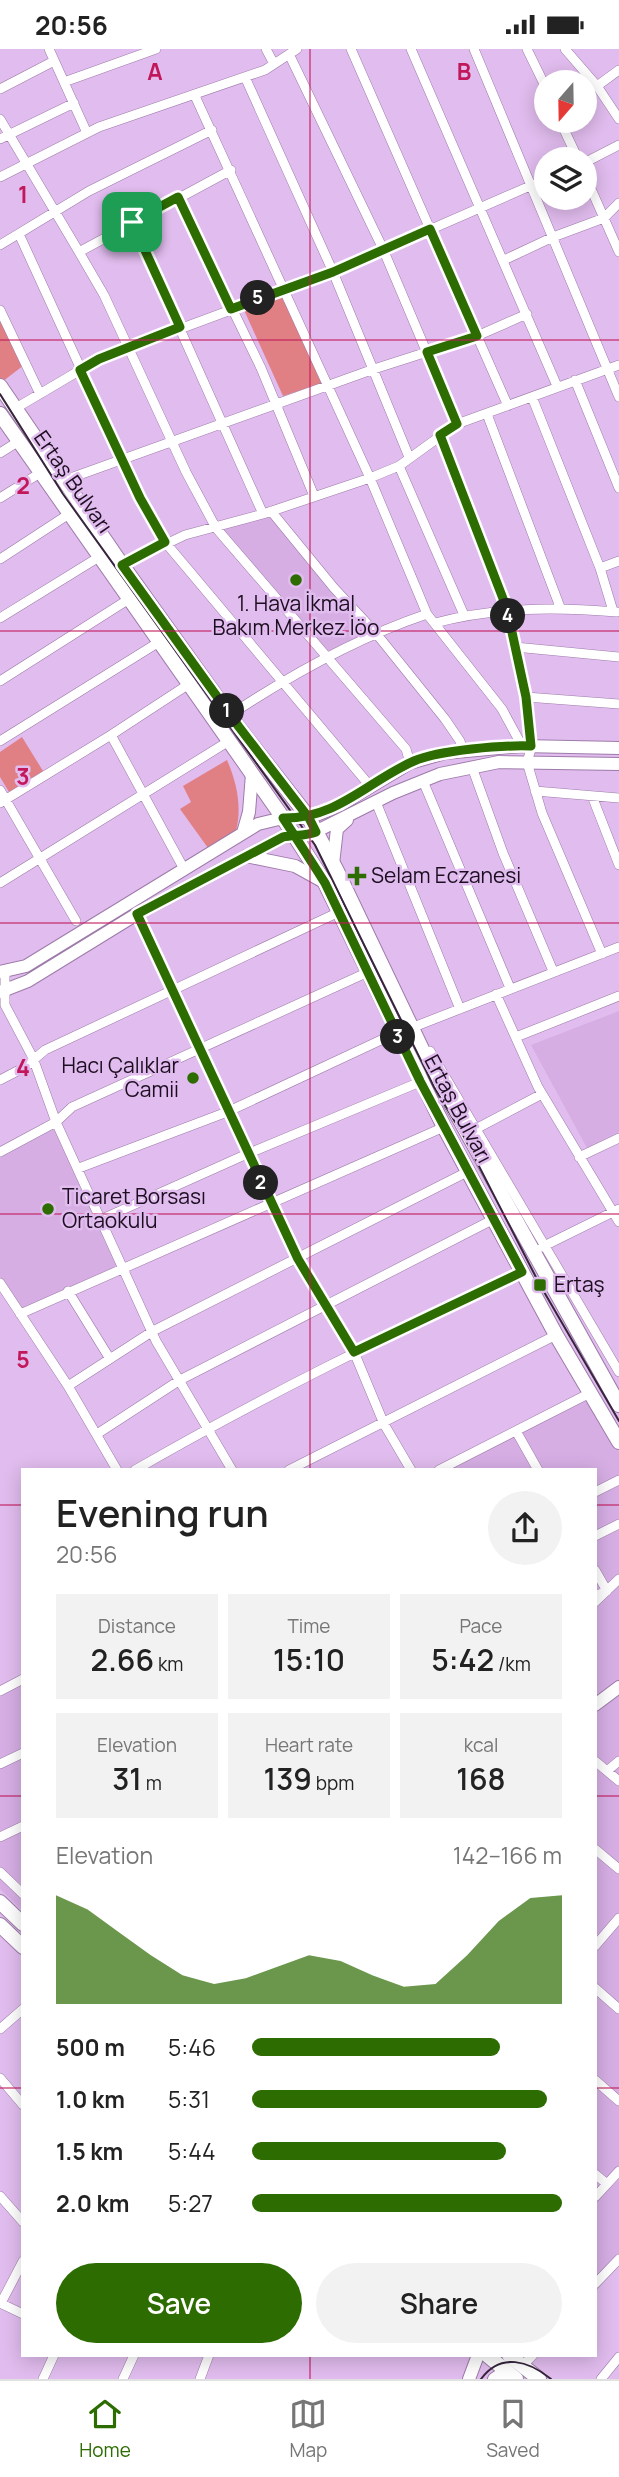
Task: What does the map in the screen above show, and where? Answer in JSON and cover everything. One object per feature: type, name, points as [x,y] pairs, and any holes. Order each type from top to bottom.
[{"type":"main road","name":"Ertaş Bulvarı","points":[[0,386],[122,565],[230,715],[309,818],[413,1027],[538,1248],[618,1400]]},
{"type":"main road","name":"Ertaş Bulvarı","points":[[0,414],[283,818],[325,883],[366,974],[467,1172],[556,1335],[619,1442]]},
{"type":"main road","points":[[2,974],[26,966],[258,824],[283,818],[309,818],[340,805],[410,763],[463,752],[527,746],[619,748]]},
{"type":"main road","points":[[2,992],[27,981],[137,914],[283,837],[316,832],[423,781],[499,762],[619,764]]},
{"type":"main road","points":[[243,833],[249,813],[251,773]]},
{"type":"main road","points":[[292,798],[311,806],[340,805]]},
{"type":"main road","points":[[333,864],[337,829],[349,817]]},
{"type":"main road","points":[[246,856],[295,866],[325,883]]},
{"type":"main road","points":[[597,1704],[619,1687]]},
{"type":"main road","points":[[0,1902],[21,1922]]},
{"type":"main road","points":[[0,1925],[21,1945]]},
{"type":"main road","points":[[469,2379],[477,2357]]},
{"type":"main road","points":[[491,2357],[539,2379]]},
{"type":"street","points":[[49,49],[87,133]]},
{"type":"street","points":[[64,82],[156,49]]},
{"type":"street","points":[[266,49],[274,64]]},
{"type":"street","points":[[351,49],[508,406]]},
{"type":"street","points":[[411,49],[557,386]]},
{"type":"street","points":[[474,49],[552,237],[614,366],[619,397]]},
{"type":"street","points":[[527,49],[537,70]]},
{"type":"street","points":[[565,49],[583,70]]},
{"type":"street","points":[[0,177],[87,133],[245,77],[274,64],[293,51],[383,249],[457,424]]},
{"type":"street","points":[[0,89],[54,61]]},
{"type":"street","points":[[619,70],[597,86],[619,118]]},
{"type":"street","points":[[245,77],[333,272],[409,457]]},
{"type":"street","points":[[195,96],[231,170],[326,387],[370,478],[427,614],[502,709],[527,746]]},
{"type":"street","points":[[5,137],[74,103]]},
{"type":"street","points":[[0,119],[5,137],[26,163],[79,252],[216,528],[329,656],[406,749],[410,763]]},
{"type":"street","points":[[0,245],[55,211],[212,130]]},
{"type":"street","points":[[597,156],[619,145]]},
{"type":"street","points":[[79,252],[231,170]]},
{"type":"street","points":[[16,408],[80,370],[128,347],[333,272],[534,184]]},
{"type":"street","points":[[178,197],[261,368],[314,496]]},
{"type":"street","points":[[597,202],[619,252]]},
{"type":"street","points":[[504,260],[552,237],[604,218],[619,203]]},
{"type":"street","points":[[132,222],[267,513],[375,632],[445,719],[460,741],[463,752]]},
{"type":"street","points":[[19,234],[122,460],[165,542],[370,786]]},
{"type":"street","points":[[0,310],[40,394]]},
{"type":"street","points":[[65,480],[374,369],[477,336],[527,314]]},
{"type":"street","points":[[122,565],[165,542],[267,513],[370,478],[399,466],[457,424],[614,366]]},
{"type":"street","points":[[575,380],[619,488]]},
{"type":"street","points":[[435,623],[464,615],[507,609],[560,607],[616,612],[532,397]]},
{"type":"street","points":[[487,414],[560,607]]},
{"type":"street","points":[[440,435],[507,609],[526,697],[527,762],[535,792],[602,954]]},
{"type":"street","points":[[0,453],[19,441]]},
{"type":"street","points":[[399,466],[464,615]]},
{"type":"street","points":[[0,498],[40,473]]},
{"type":"street","points":[[0,559],[69,514]]},
{"type":"street","points":[[0,618],[99,557]]},
{"type":"street","points":[[600,568],[619,561]]},
{"type":"street","points":[[0,681],[129,599]]},
{"type":"street","points":[[230,715],[283,680],[375,632],[427,614]]},
{"type":"street","points":[[0,741],[159,642]]},
{"type":"street","points":[[515,647],[619,657]]},
{"type":"street","points":[[3,801],[189,684]]},
{"type":"street","points":[[526,697],[619,704]]},
{"type":"street","points":[[111,735],[184,869]]},
{"type":"street","points":[[0,883],[229,741]]},
{"type":"street","points":[[472,767],[503,853],[553,971]]},
{"type":"street","points":[[423,781],[510,988]]},
{"type":"street","points":[[0,790],[3,801],[76,921]]},
{"type":"street","points":[[535,792],[619,798]]},
{"type":"street","points":[[592,796],[619,865]]},
{"type":"street","points":[[376,802],[460,1009]]},
{"type":"street","points":[[0,1080],[24,1067],[33,1058],[339,912]]},
{"type":"street","points":[[137,914],[227,1112],[298,1259],[354,1352],[384,1424],[410,1468]]},
{"type":"street","points":[[413,1027],[619,947]]},
{"type":"street","points":[[2,974],[5,1005],[33,1058],[56,1122],[153,1331],[231,1468]]},
{"type":"street","points":[[0,1152],[56,1122],[72,1107],[366,974]]},
{"type":"street","points":[[496,994],[542,1094],[579,1157],[616,1210],[619,1222]]},
{"type":"street","points":[[516,1037],[619,996]]},
{"type":"street","points":[[79,1168],[227,1112],[396,1033]]},
{"type":"street","points":[[102,1219],[420,1081]]},
{"type":"street","points":[[471,1132],[542,1094]]},
{"type":"street","points":[[20,1314],[123,1266],[444,1127]]},
{"type":"street","points":[[579,1157],[619,1138]]},
{"type":"street","points":[[68,1387],[153,1331],[467,1172]]},
{"type":"street","points":[[616,1210],[538,1248],[619,1372]]},
{"type":"street","points":[[97,1434],[180,1380],[494,1219]]},
{"type":"street","points":[[138,1468],[209,1427],[354,1352],[522,1272]]},
{"type":"street","points":[[0,1283],[68,1387],[116,1468]]},
{"type":"street","points":[[68,1291],[110,1359]]},
{"type":"street","points":[[293,1468],[556,1335]]},
{"type":"street","points":[[443,1468],[590,1393]]},
{"type":"street","points":[[516,1431],[537,1468]]},
{"type":"street","points":[[597,1491],[619,1480]]},
{"type":"street","points":[[597,1535],[619,1524]]},
{"type":"street","points":[[597,1574],[607,1591]]},
{"type":"street","points":[[597,1600],[619,1579]]},
{"type":"street","points":[[597,1595],[607,1591]]},
{"type":"street","points":[[0,1691],[21,1680]]},
{"type":"street","points":[[0,1764],[21,1754]]},
{"type":"street","points":[[607,1771],[619,1761]]},
{"type":"street","points":[[597,1763],[619,1781]]},
{"type":"street","points":[[0,1837],[21,1827]]},
{"type":"street","points":[[597,1851],[619,1869]]},
{"type":"street","points":[[0,1872],[21,1892]]},
{"type":"street","points":[[597,1944],[619,1918]]},
{"type":"street","points":[[597,1989],[619,2009]]},
{"type":"street","points":[[0,2029],[21,2011]]},
{"type":"street","points":[[0,2078],[21,2103]]},
{"type":"street","points":[[597,2082],[619,2101]]},
{"type":"street","points":[[597,2195],[619,2171]]},
{"type":"street","points":[[597,2176],[607,2184]]},
{"type":"street","points":[[0,2196],[21,2220]]},
{"type":"street","points":[[597,2282],[619,2259]]},
{"type":"street","points":[[21,2265],[1,2303],[21,2313]]},
{"type":"street","points":[[43,2379],[53,2357]]},
{"type":"street","points":[[123,2379],[133,2357]]},
{"type":"street","points":[[200,2379],[208,2357]]},
{"type":"street","points":[[601,2379],[619,2357]]},
{"type":"shaded area","points":[[284,295],[322,383],[283,396],[244,310]]},
{"type":"shaded area","points":[[0,319],[24,365],[2,382],[0,379]]},
{"type":"shaded area","name":"1. Hava İkmal Bakım Merkez İöo","points":[[271,511],[375,632],[329,656],[216,528]]},
{"type":"shaded area","points":[[22,737],[43,771],[9,792],[0,777],[0,752]]},
{"type":"shaded area","points":[[227,760],[238,795],[236,831],[208,848],[180,809],[191,802],[183,786]]},
{"type":"shaded area","points":[[619,1011],[619,1132],[587,1148],[531,1045]]},
{"type":"shaded area","name":"Ticaret Borsası Ortaokulu","points":[[56,1122],[123,1266],[20,1314],[0,1283],[0,1152]]},
{"type":"shaded area","points":[[587,1397],[619,1452],[619,2265],[597,2290],[597,1468],[446,1468]]},
{"type":"shaded area","points":[[21,1683],[21,1909],[0,1889],[0,1694]]},
{"type":"tram line","points":[[0,394],[63,494],[315,845],[434,1087],[464,1137],[540,1285],[619,1421]]},
{"type":"tram line","points":[[481,2379],[497,2365],[506,2362],[524,2364],[551,2379]]},
{"type":"place","name":"1. Hava İkmal Bakım Merkez İöo","points":[[296,580]]},
{"type":"place","name":"Selam Eczanesi","points":[[357,876]]},
{"type":"place","name":"Hacı Çalıklar Camii","points":[[193,1078]]},
{"type":"place","name":"Ticaret Borsası Ortaokulu","points":[[48,1209]]},
{"type":"place","name":"Ertaş","points":[[540,1285]]},
{"type":"route","points":[[132,222],[178,197],[197,232],[231,309],[333,272],[430,229],[477,336],[427,352],[457,424],[440,435],[507,609],[526,697],[531,746],[444,753],[421,758],[340,805],[309,818],[283,818],[294,835],[308,855],[325,883],[366,974],[420,1081],[522,1272],[354,1352],[298,1259],[227,1112],[137,914],[283,837],[294,835],[311,834],[316,832],[309,818],[239,727],[122,565],[165,542],[140,498],[80,370],[99,359],[180,327],[132,222]]}]
